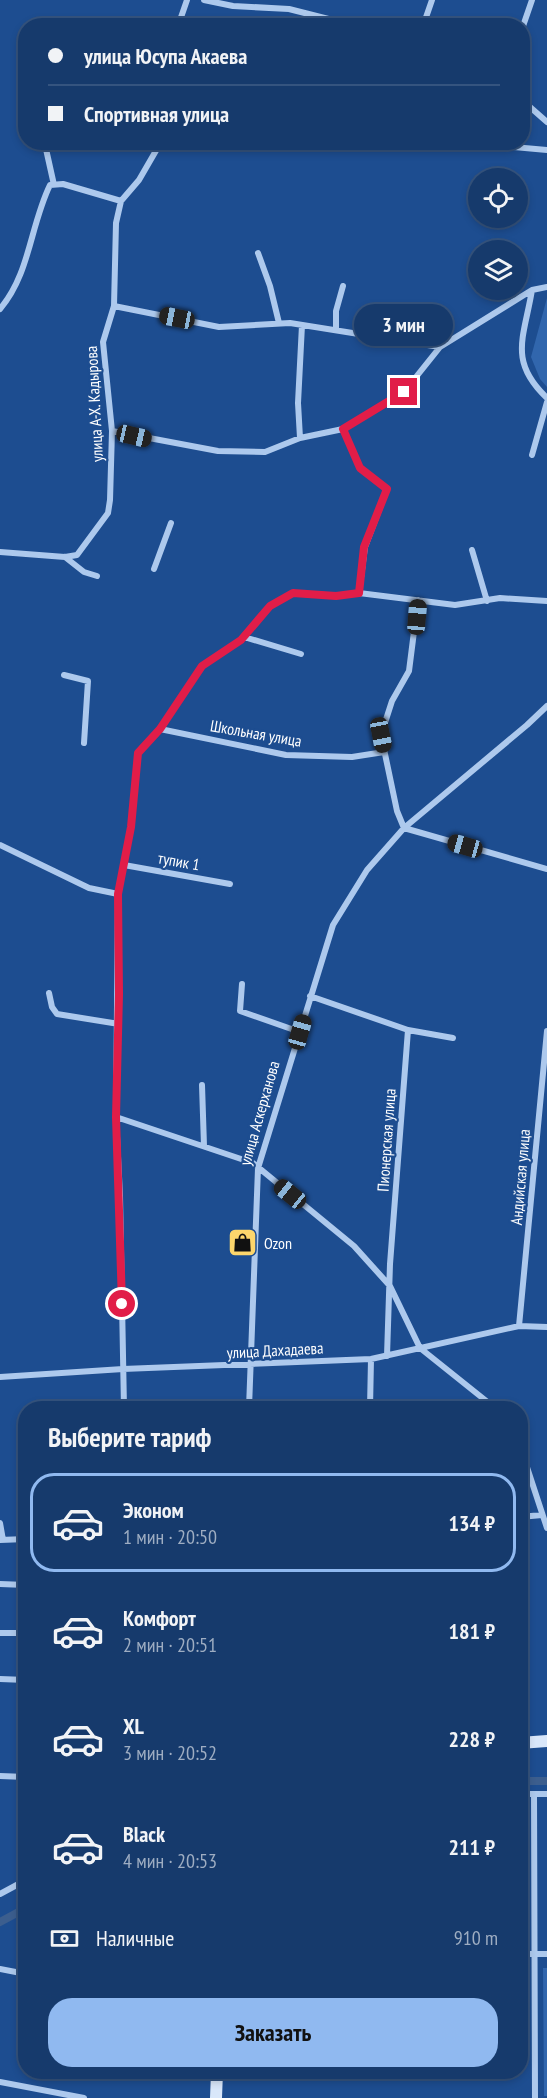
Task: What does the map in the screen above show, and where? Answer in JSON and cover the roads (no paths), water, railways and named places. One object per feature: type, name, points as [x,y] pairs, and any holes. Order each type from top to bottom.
[{"type":"street","points":[[181,18],[187,0]]},
{"type":"street","points":[[204,0],[233,6],[289,9],[324,18]]},
{"type":"street","points":[[426,18],[432,0]]},
{"type":"street","points":[[526,18],[532,0]]},
{"type":"street","points":[[530,107],[547,122]]},
{"type":"street","points":[[530,148],[547,150]]},
{"type":"street","points":[[46,150],[54,185]]},
{"type":"street","name":"улица А-Х. Кадырова","points":[[65,557],[77,555],[108,513],[112,431],[103,342],[114,306],[114,249],[121,201],[151,163],[157,150]]},
{"type":"street","points":[[0,309],[19,283],[42,202],[50,185],[63,184],[121,201]]},
{"type":"street","points":[[258,253],[270,286],[279,323]]},
{"type":"street","points":[[336,330],[336,311],[343,286]]},
{"type":"street","points":[[112,431],[218,451],[265,452],[300,438],[343,429],[404,392],[440,347],[532,290],[547,287]]},
{"type":"street","points":[[532,290],[520,358],[531,382],[547,400],[532,455]]},
{"type":"street","points":[[114,306],[219,327],[279,323],[302,325],[440,347]]},
{"type":"street","points":[[300,438],[298,403],[302,325]]},
{"type":"street","points":[[343,429],[360,468],[387,489],[364,547],[359,593]]},
{"type":"street","points":[[154,569],[171,523]]},
{"type":"street","points":[[472,549],[487,601]]},
{"type":"street","points":[[0,552],[65,557],[84,572],[97,576]]},
{"type":"street","points":[[124,1401],[120,1196],[116,1117],[119,1024],[118,894],[131,827],[138,753],[160,729],[202,666],[244,637],[270,606],[293,593],[336,596],[359,593],[454,605],[500,598],[547,601]]},
{"type":"street","points":[[418,600],[409,671],[392,701],[381,735],[404,828],[547,869]]},
{"type":"street","points":[[244,637],[301,654]]},
{"type":"street","points":[[64,675],[88,681],[84,743]]},
{"type":"street","name":"улица Аскерханова","points":[[250,1401],[258,1168],[333,925],[367,870],[404,828],[547,706]]},
{"type":"street","name":"Школьная улица","points":[[160,729],[286,756],[352,757],[384,752]]},
{"type":"street","points":[[0,845],[89,888],[118,894]]},
{"type":"street","name":"тупик 1","points":[[124,865],[230,884]]},
{"type":"street","points":[[242,984],[240,1011],[300,1032]]},
{"type":"street","points":[[50,993],[52,1008],[57,1014],[119,1024]]},
{"type":"street","points":[[310,996],[408,1030],[453,1038]]},
{"type":"street","name":"Пионерская улица","points":[[387,1356],[408,1030]]},
{"type":"street","name":"Андийская улица","points":[[519,1326],[547,1031]]},
{"type":"street","points":[[202,1085],[204,1146]]},
{"type":"street","points":[[116,1117],[253,1163],[354,1246],[390,1286],[420,1348],[486,1401]]},
{"type":"street","name":"улица Дахадаева","points":[[0,1377],[123,1369],[252,1366],[371,1359],[519,1326],[547,1327]]},
{"type":"street","points":[[370,1401],[371,1359]]},
{"type":"street","points":[[528,1463],[547,1528]]},
{"type":"street","points":[[528,1516],[542,1515]]},
{"type":"street","points":[[0,1523],[1,1540],[18,1539]]},
{"type":"street","points":[[0,1584],[18,1585]]},
{"type":"street","points":[[0,1634],[18,1633]]},
{"type":"street","points":[[0,1679],[18,1680]]},
{"type":"street","points":[[528,1742],[547,1741]]},
{"type":"street","points":[[0,1776],[18,1777]]},
{"type":"street","points":[[528,1794],[547,1794]]},
{"type":"street","points":[[534,1794],[535,2098]]},
{"type":"street","points":[[0,1894],[18,1884]]},
{"type":"street","points":[[528,1954],[547,1954]]},
{"type":"street","points":[[0,1970],[18,1973]]},
{"type":"street","points":[[216,2098],[217,2079]]},
{"type":"street","points":[[0,2082],[84,2098]]},
{"type":"waterway","points":[[528,1781],[547,1781]]},
{"type":"waterway","points":[[0,1922],[18,1912]]},
{"type":"place","name":"Ozon","points":[[243,1243]]}]
